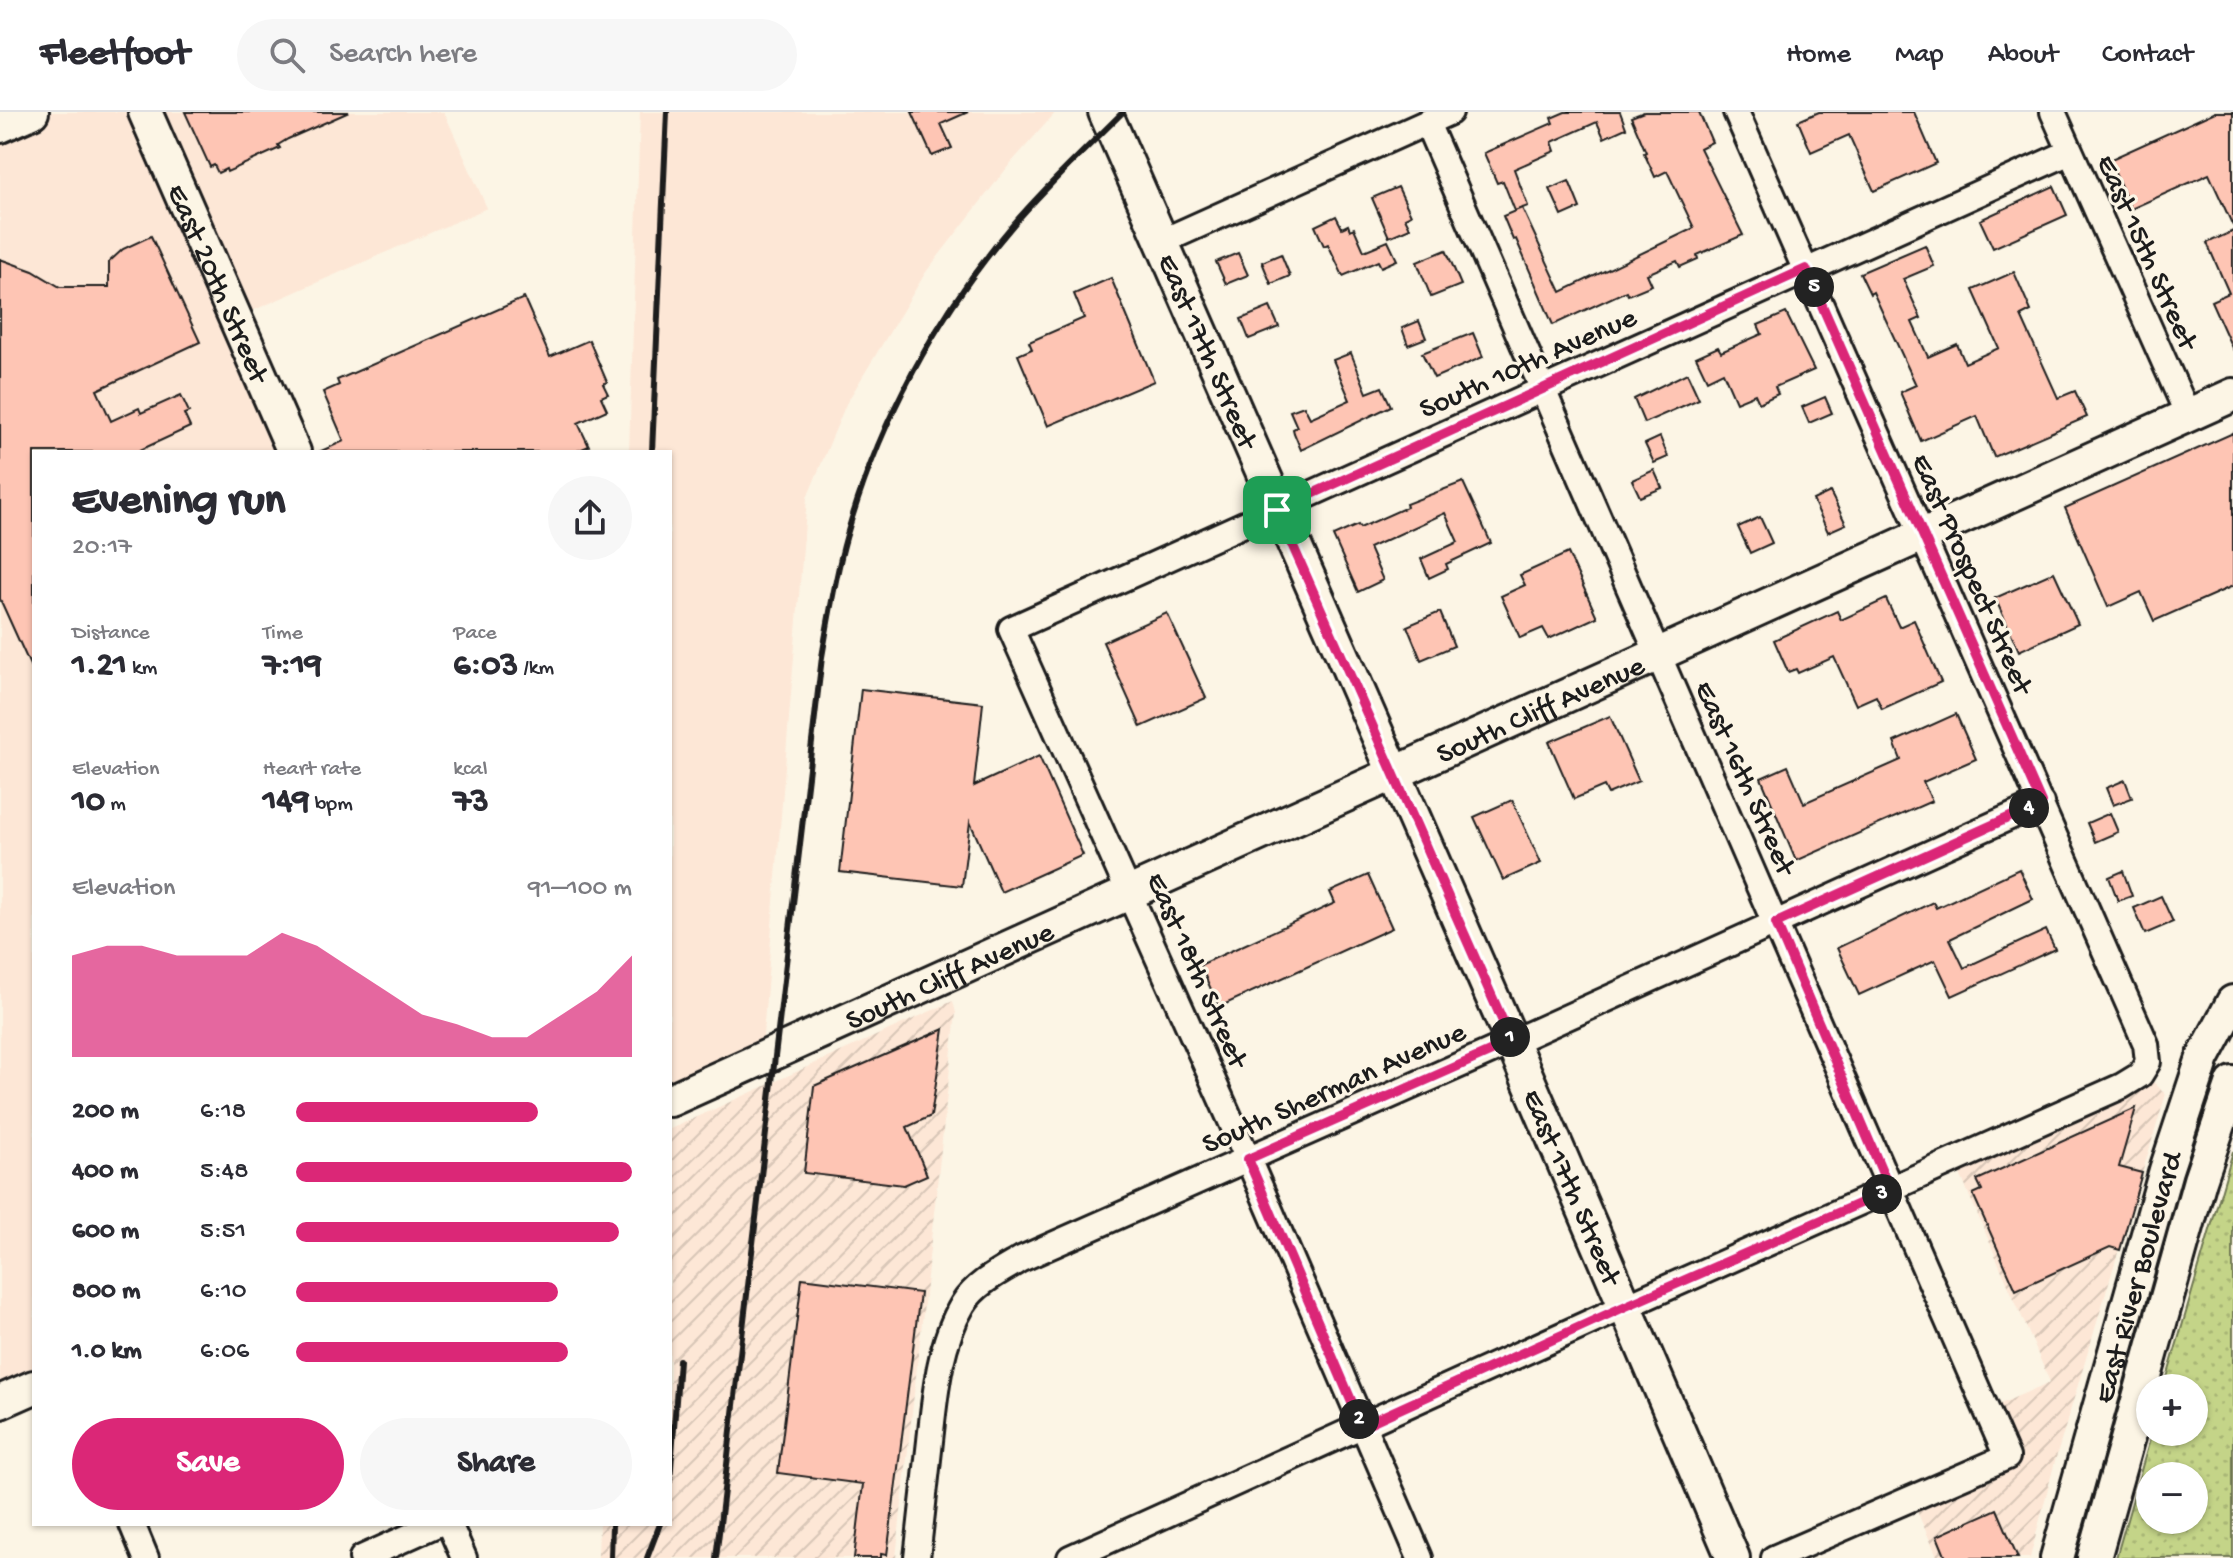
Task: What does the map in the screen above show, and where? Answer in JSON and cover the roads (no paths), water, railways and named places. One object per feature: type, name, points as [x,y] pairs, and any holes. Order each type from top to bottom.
[{"type":"main road","points":[[0,126],[32,112]]},
{"type":"main road","name":"East 20th Street","points":[[145,112],[293,450]]},
{"type":"main road","name":"East 17th Street","points":[[1105,112],[1512,1042],[1733,1558]]},
{"type":"main road","name":"South Cliff Avenue","points":[[672,1099],[2233,395]]},
{"type":"main road","name":"East River Boulevard","points":[[2057,1558],[2182,1118],[2203,1058],[2233,1002]]},
{"type":"main road","name":"East River Boulevard","points":[[2094,1558],[2200,1180],[2233,1083]]},
{"type":"main road","points":[[0,1402],[32,1388]]},
{"type":"street","points":[[1161,242],[1450,112]]},
{"type":"street","name":"East Prospect Street","points":[[1736,112],[2146,1044],[2148,1062],[2140,1075],[2122,1086],[1890,1190]]},
{"type":"street","name":"East 15th Street","points":[[2053,112],[2188,415]]},
{"type":"street","name":"East 16th Street","points":[[1427,123],[2007,1457],[1774,1558]]},
{"type":"street","name":"South 10th Avenue","points":[[1011,629],[2070,152]]},
{"type":"street","name":"East 18th Street","points":[[1011,629],[1248,1159],[1420,1558]]},
{"type":"street","name":"South Sherman Avenue","points":[[917,1558],[942,1357],[965,1301],[988,1278],[1021,1259],[2041,803]]},
{"type":"street","points":[[1070,1558],[1890,1190]]},
{"type":"street","points":[[133,1526],[146,1558]]},
{"type":"street","points":[[362,1558],[433,1526]]},
{"type":"street","points":[[450,1526],[464,1558]]},
{"type":"railway","points":[[652,450],[667,112]]},
{"type":"railway","points":[[716,1558],[822,657],[846,538],[859,496],[893,413],[913,372],[959,296],[1026,210],[1123,112]]},
{"type":"railway","points":[[672,1454],[679,1360]]},
{"type":"railway","points":[[611,1558],[612,1526]]},
{"type":"railway","points":[[647,1558],[659,1526]]}]
